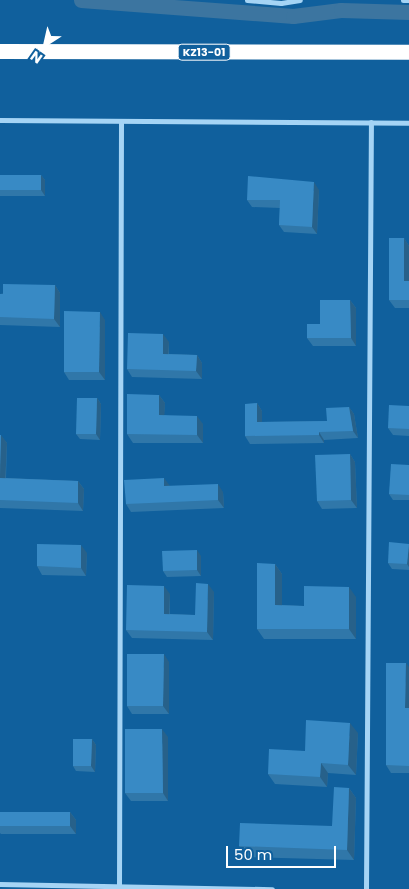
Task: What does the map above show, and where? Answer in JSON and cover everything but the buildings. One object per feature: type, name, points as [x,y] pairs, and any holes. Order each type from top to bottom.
[{"type":"highway","name":"KZ13-01","points":[[0,51],[409,52]]},
{"type":"street","points":[[247,0],[280,4],[300,0]]},
{"type":"street","points":[[403,0],[409,0]]},
{"type":"street","points":[[0,120],[409,122]]},
{"type":"street","points":[[119,888],[121,121]]},
{"type":"street","points":[[366,889],[371,122]]},
{"type":"street","points":[[0,884],[119,888],[272,889]]},
{"type":"waterway","points":[[81,0],[293,16],[341,10],[409,12]]}]
